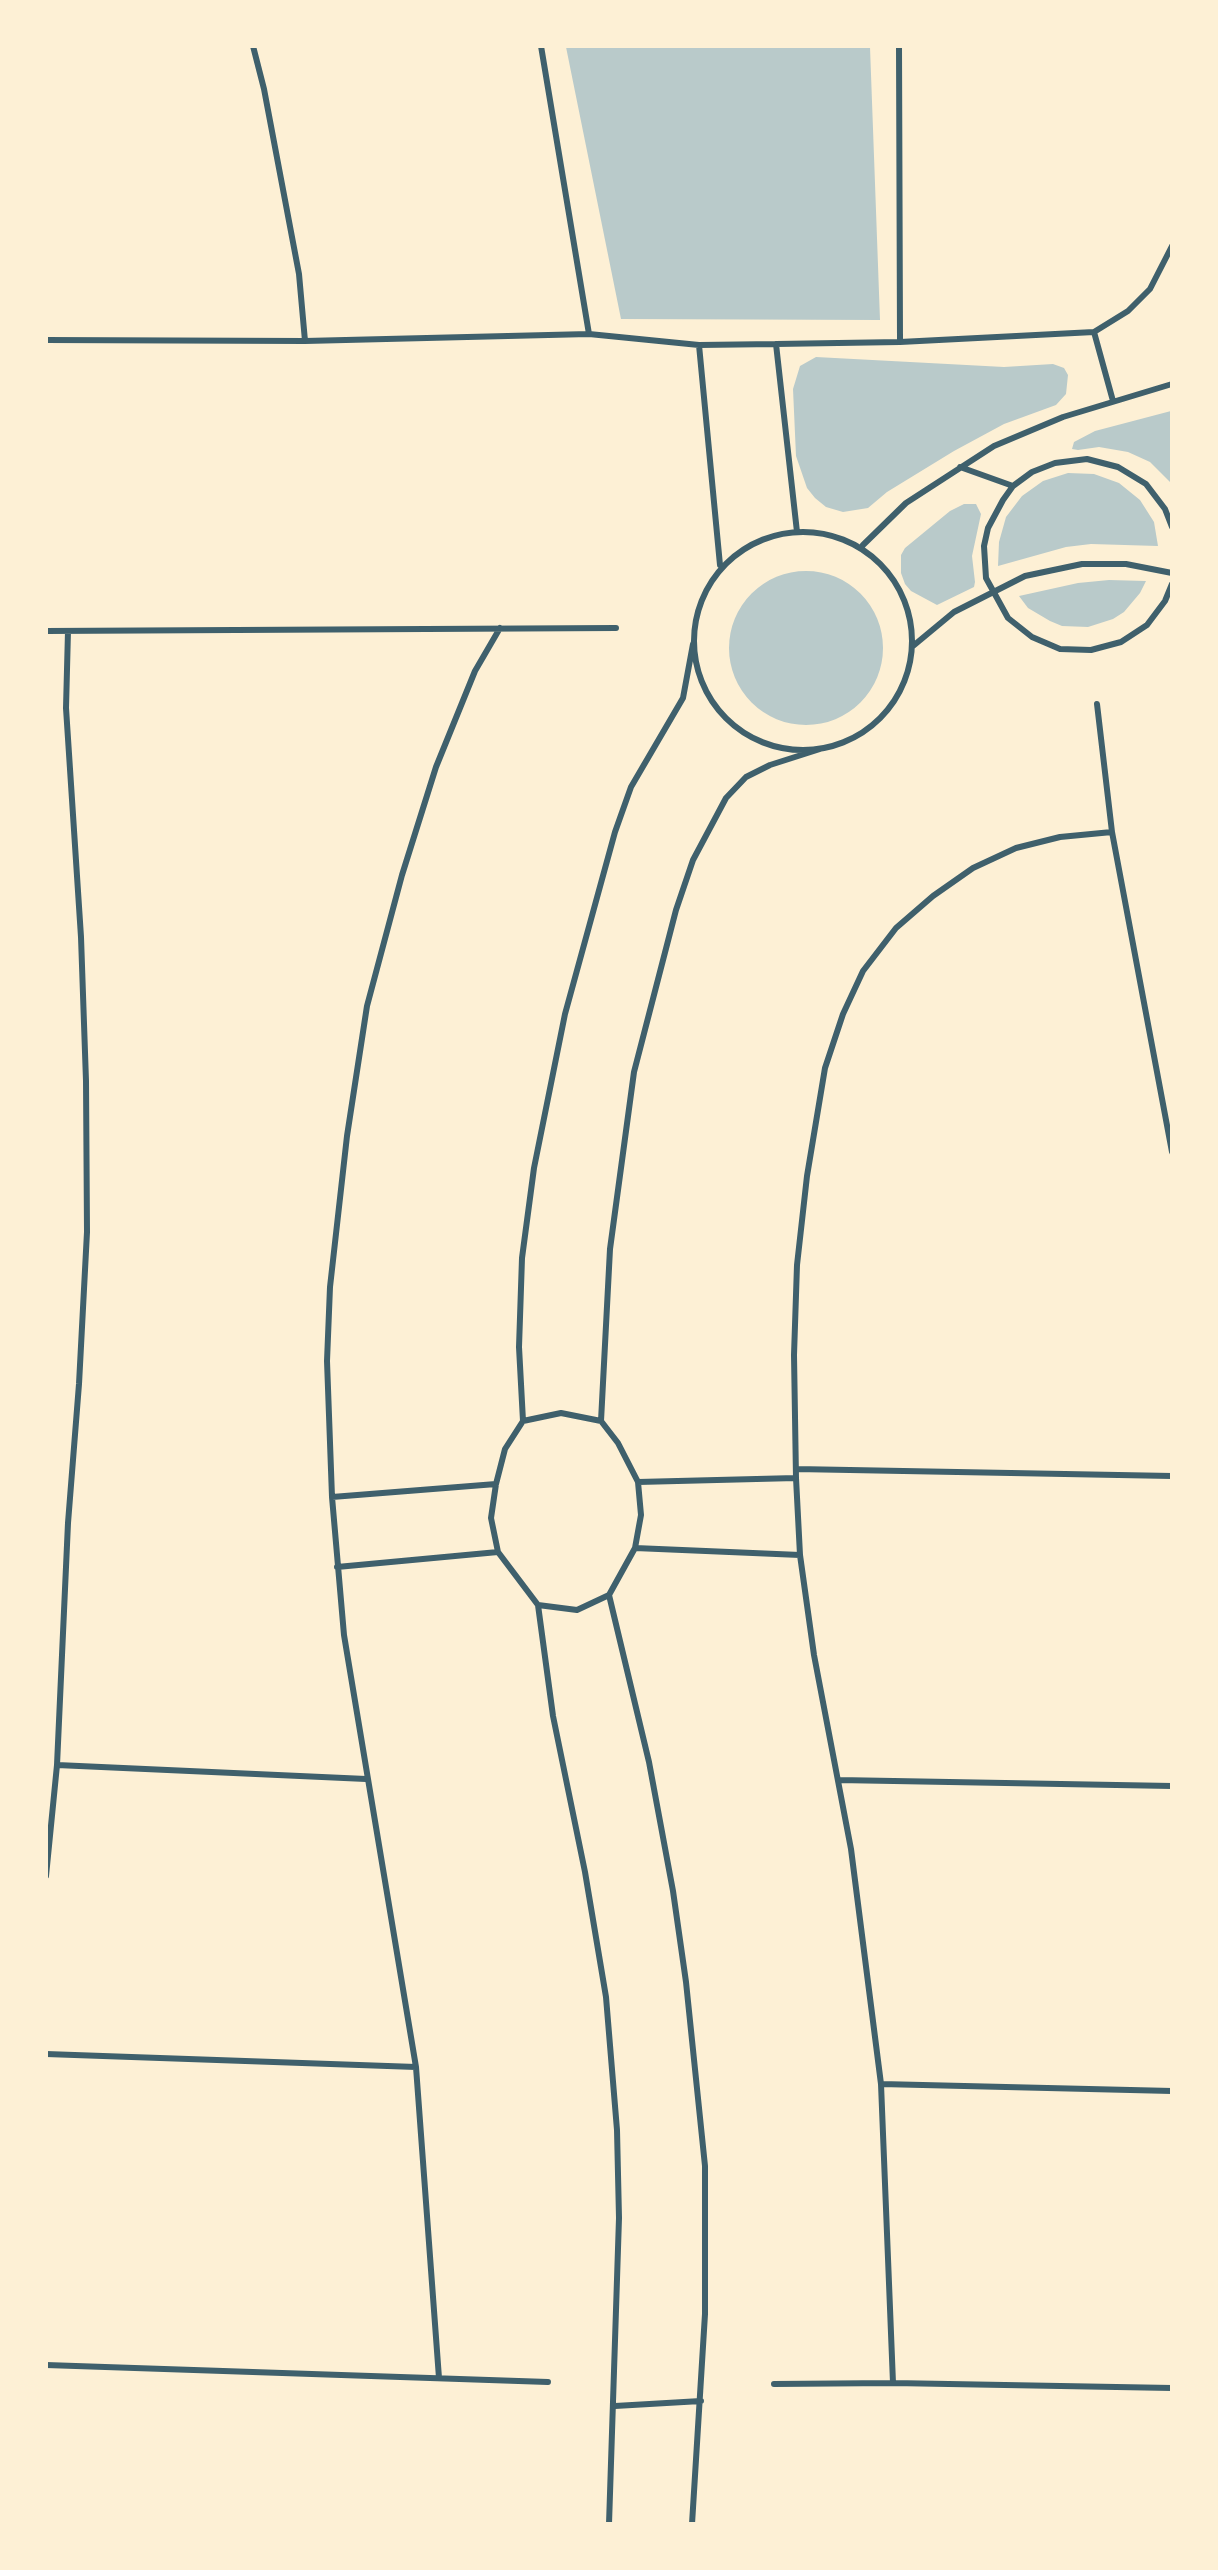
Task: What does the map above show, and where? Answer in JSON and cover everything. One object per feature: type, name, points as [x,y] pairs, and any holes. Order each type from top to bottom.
[{"type":"street","points":[[253,46],[264,89],[299,274],[305,341]]},
{"type":"street","points":[[542,46],[589,334]]},
{"type":"street","points":[[899,46],[900,342]]},
{"type":"street","points":[[46,340],[305,341],[589,334],[699,345],[900,342],[1094,332],[1128,311],[1150,289],[1172,246]]},
{"type":"street","points":[[1094,332],[1113,401]]},
{"type":"street","points":[[776,344],[797,532]]},
{"type":"street","points":[[699,345],[720,566]]},
{"type":"street","points":[[863,545],[906,503],[994,446],[1063,417],[1172,384]]},
{"type":"street","points":[[1172,527],[1166,509],[1146,484],[1118,467],[1087,459],[1055,463],[1032,472],[1013,486],[1002,500],[988,528],[984,546],[986,578],[1008,618],[1032,638],[1060,649],[1091,651],[1121,642],[1147,625],[1165,601],[1172,584]]},
{"type":"street","points":[[960,467],[1013,486]]},
{"type":"street","points":[[538,1605],[577,1610],[609,1595],[635,1548],[641,1515],[638,1482],[618,1443],[601,1421],[610,1249],[625,1129],[647,1017],[689,870],[714,817],[726,798],[746,777],[770,765],[856,737],[885,714],[905,682],[913,646],[908,609],[892,576],[863,545],[832,536],[797,532],[767,538],[720,566],[699,606],[684,698],[636,779],[615,832],[565,1014],[534,1168],[522,1258],[519,1347],[523,1421],[505,1449],[496,1484],[491,1518],[498,1552],[538,1605],[552,1707],[599,1950],[609,2030],[617,2130],[619,2218],[615,2406],[609,2523]]},
{"type":"street","points":[[913,646],[954,612],[1025,576],[1082,564],[1126,564],[1172,573]]},
{"type":"street","points":[[438,2378],[416,2067],[366,1779],[344,1635],[332,1497],[327,1361],[330,1287],[347,1136],[367,1006],[402,875],[436,767],[475,671],[500,628]]},
{"type":"street","points":[[46,631],[616,628]]},
{"type":"street","points":[[46,1876],[57,1765],[68,1523],[79,1384],[87,1232],[81,947],[66,708],[68,631]]},
{"type":"street","points":[[693,644],[700,680],[719,712],[748,736],[783,749],[820,749]]},
{"type":"street","points":[[1097,704],[1112,832],[1172,1152]]},
{"type":"street","points":[[893,2383],[881,2084],[851,1849],[814,1655],[800,1555],[795,1468],[794,1355],[797,1265],[807,1176],[825,1068],[843,1014],[863,971],[896,928],[933,896],[973,868],[1017,848],[1060,837],[1112,832]]},
{"type":"street","points":[[523,1421],[561,1413],[601,1421]]},
{"type":"street","points":[[795,1468],[1172,1476]]},
{"type":"street","points":[[638,1482],[796,1478]]},
{"type":"street","points":[[332,1497],[496,1484]]},
{"type":"street","points":[[635,1548],[800,1555]]},
{"type":"street","points":[[337,1567],[498,1552]]},
{"type":"street","points":[[609,1595],[647,1752],[666,1848],[687,1993],[705,2166],[705,2314],[692,2523]]},
{"type":"street","points":[[57,1765],[366,1779]]},
{"type":"street","points":[[838,1780],[1172,1786]]},
{"type":"street","points":[[46,2054],[416,2067]]},
{"type":"street","points":[[881,2084],[1172,2091]]},
{"type":"street","points":[[46,2365],[548,2382]]},
{"type":"street","points":[[774,2384],[893,2383],[1172,2388]]},
{"type":"street","points":[[615,2406],[701,2401]]},
{"type":"shaded area","points":[[566,47],[870,47],[880,320],[621,319]]},
{"type":"shaded area","points":[[816,357],[1004,367],[1053,364],[1064,368],[1068,375],[1066,394],[1056,405],[1004,424],[954,451],[887,492],[868,508],[843,512],[826,507],[815,498],[807,488],[796,456],[793,389],[800,366]]},
{"type":"shaded area","points":[[1171,411],[1171,483],[1150,462],[1128,452],[1099,447],[1072,449],[1074,442],[1095,431]]},
{"type":"shaded area","points":[[1068,473],[1094,474],[1119,483],[1140,500],[1154,522],[1158,546],[1091,544],[1066,547],[998,566],[999,542],[1006,517],[1022,496],[1043,481]]},
{"type":"shaded area","points":[[964,504],[976,504],[981,514],[972,556],[974,587],[937,605],[911,591],[905,584],[901,573],[901,555],[905,548],[950,511]]},
{"type":"shaded area","points":[[806,571],[836,576],[861,593],[878,618],[883,648],[878,678],[861,703],[836,720],[806,725],[776,720],[751,703],[734,678],[729,648],[734,618],[751,593],[776,576]]},
{"type":"shaded area","points":[[1109,580],[1146,581],[1140,593],[1124,612],[1113,619],[1088,627],[1062,626],[1050,621],[1028,608],[1019,596],[1078,583]]}]
